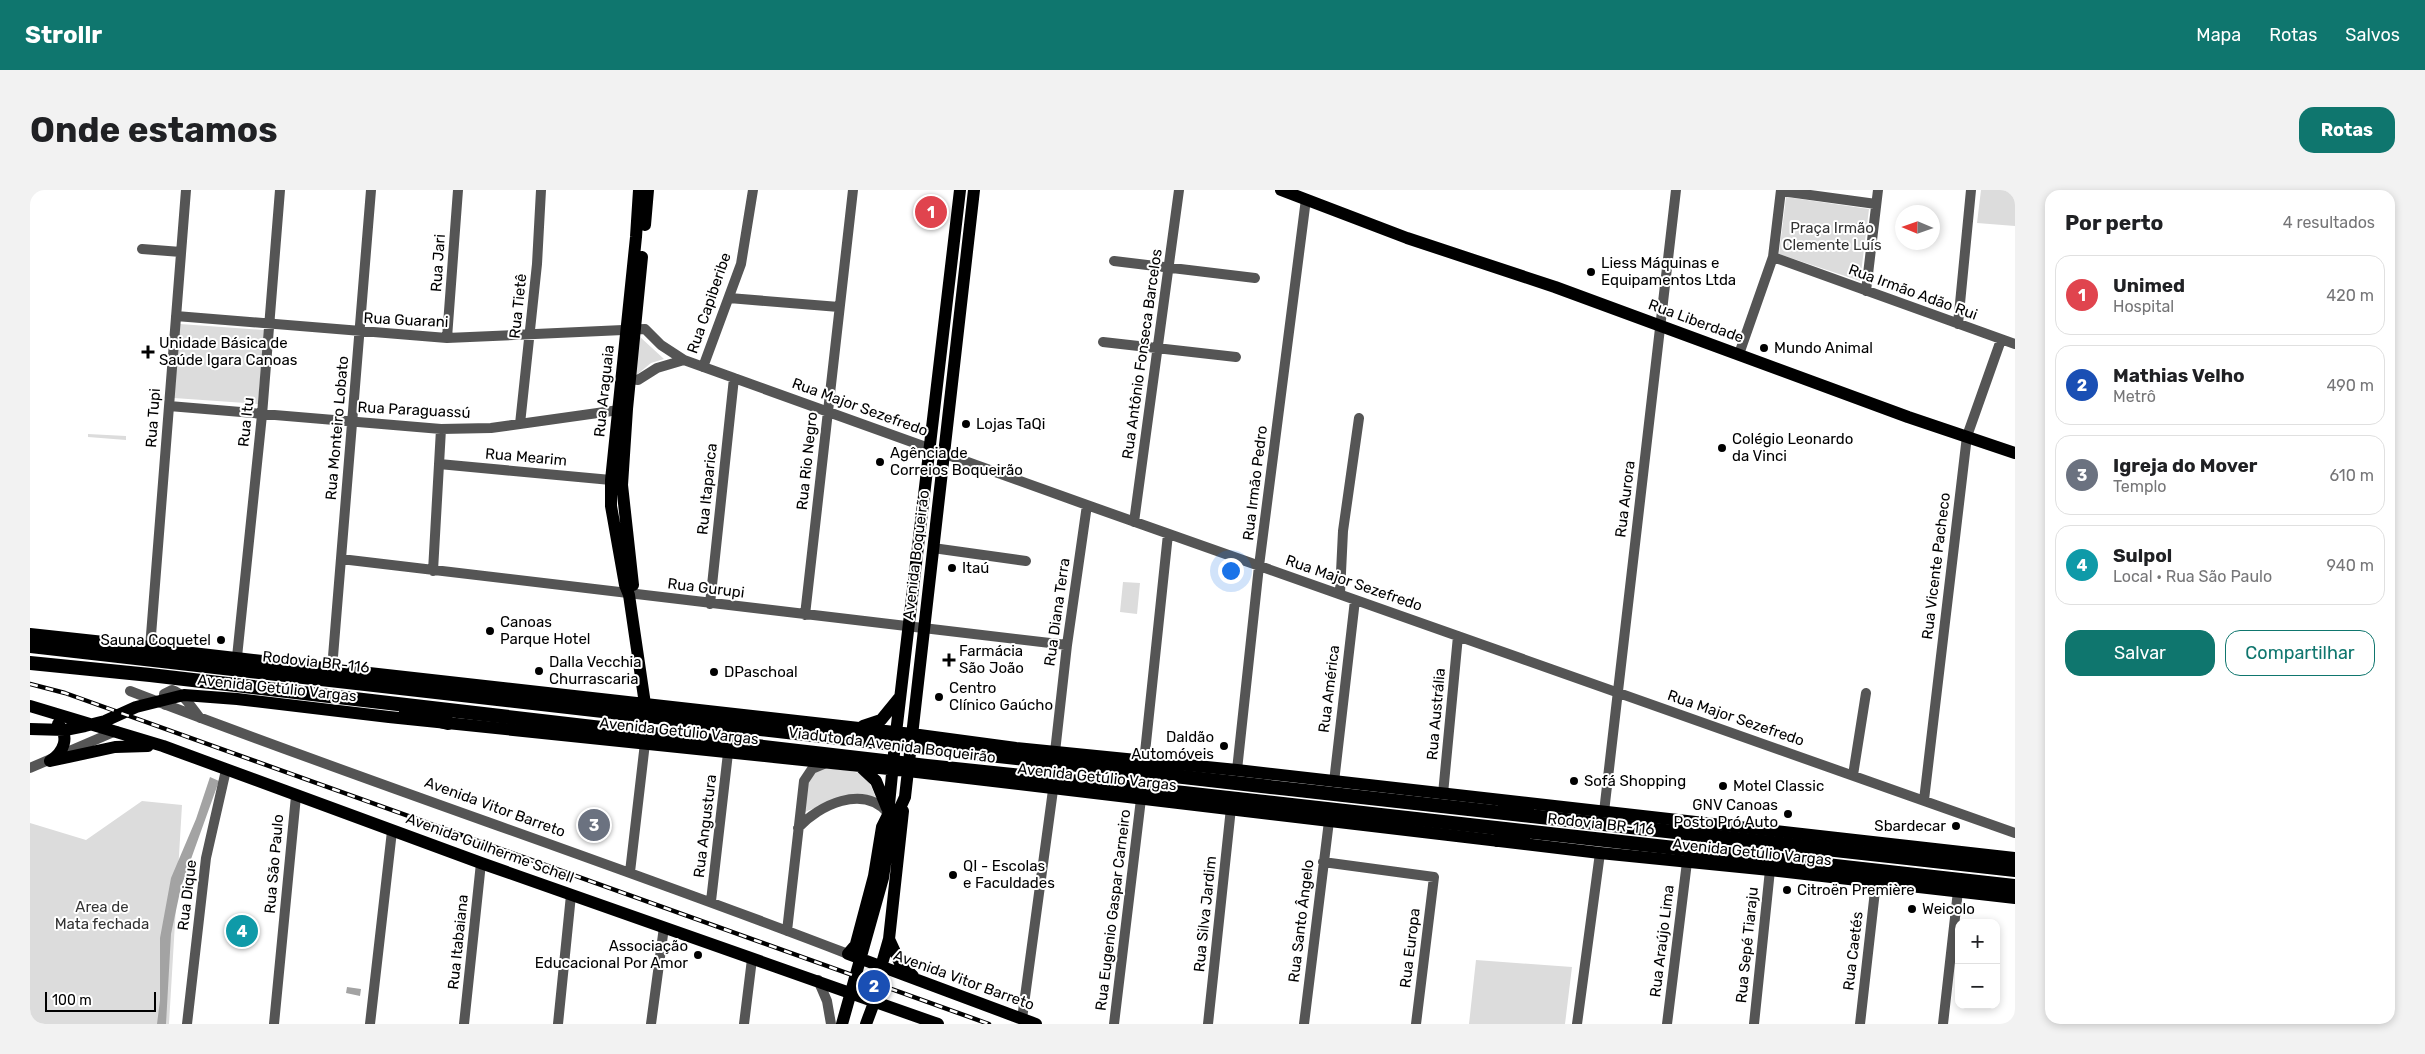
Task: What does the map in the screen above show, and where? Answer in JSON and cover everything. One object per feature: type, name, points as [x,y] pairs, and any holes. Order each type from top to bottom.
[{"type":"highway","name":"Avenida Getúlio Vargas","points":[[30,635],[154,649]]},
{"type":"highway","name":"Rodovia BR-116","points":[[30,646],[340,677],[598,709]]},
{"type":"highway","points":[[154,649],[340,677],[384,675]]},
{"type":"highway","name":"Rodovia BR-116","points":[[30,663],[596,726]]},
{"type":"highway","points":[[360,699],[448,723]]},
{"type":"highway","name":"Viaduto da Avenida Boqueirão","points":[[598,709],[870,743],[1185,776]]},
{"type":"highway","name":"Viaduto da Avenida Boqueirão","points":[[596,726],[926,766],[1184,793]]},
{"type":"highway","name":"Rodovia BR-116","points":[[1185,776],[2015,870]]},
{"type":"highway","name":"Rodovia BR-116","points":[[1184,793],[1562,837],[2015,886]]},
{"type":"highway","points":[[1504,802],[1563,820]]},
{"type":"highway","points":[[1498,840],[1562,837]]},
{"type":"main road","name":"Rua Araguaia","points":[[636,330],[639,190]]},
{"type":"main road","name":"Rua Araguaia","points":[[629,594],[633,587],[622,485],[622,410],[628,395],[636,330],[648,190]]},
{"type":"main road","name":"Avenida Boqueirão","points":[[890,834],[888,813],[896,733],[910,628],[960,190]]},
{"type":"main road","name":"Avenida Boqueirão","points":[[842,1024],[880,892],[890,834],[905,794],[974,190]]},
{"type":"main road","name":"Rua Liberdade","points":[[1281,190],[1425,245],[1555,287],[1908,417],[2015,453]]},
{"type":"main road","name":"Rua Araguaia","points":[[630,379],[622,410],[611,480],[611,506],[625,585],[629,594],[645,704]]},
{"type":"main road","name":"Avenida Getúlio Vargas","points":[[154,649],[237,657],[340,677],[384,675],[1144,762],[1237,770],[1504,802],[2015,858]]},
{"type":"main road","name":"Avenida Getúlio Vargas","points":[[30,729],[45,731],[78,727],[105,721],[165,699],[184,695],[237,699],[958,777],[1053,790],[1231,808],[1600,853],[2015,898]]},
{"type":"main road","points":[[848,728],[868,726],[878,722],[890,712],[901,696]]},
{"type":"main road","points":[[30,707],[56,722],[64,732],[63,748],[50,761]]},
{"type":"main road","name":"Avenida Guilherme Schell","points":[[30,707],[163,746],[571,895],[875,1000],[938,1024]]},
{"type":"main road","points":[[914,716],[920,730],[928,736]]},
{"type":"main road","points":[[843,765],[856,757],[860,751],[858,740],[848,728]]},
{"type":"main road","points":[[958,777],[947,764],[946,754],[950,746],[962,740]]},
{"type":"main road","points":[[50,761],[115,747],[163,746]]},
{"type":"main road","points":[[852,952],[871,889],[882,827],[888,813],[876,781],[868,772],[858,766]]},
{"type":"main road","points":[[881,967],[889,939],[905,794],[914,776],[925,774]]},
{"type":"main road","points":[[889,939],[900,963],[919,980]]},
{"type":"main road","name":"Avenida Vitor Barreto","points":[[852,952],[881,967],[1036,1024]]},
{"type":"main road","points":[[866,1024],[875,1000]]},
{"type":"street","name":"Rua Tupi","points":[[154,649],[169,406],[186,190]]},
{"type":"street","name":"Rua Itu","points":[[237,657],[262,415],[280,190]]},
{"type":"street","name":"Rua Monteiro Lobato","points":[[340,677],[341,559],[371,190]]},
{"type":"street","name":"Rua Jari","points":[[447,338],[458,190]]},
{"type":"street","name":"Rua Tietê","points":[[520,424],[538,264],[541,190]]},
{"type":"street","name":"Rua Capiberibe","points":[[703,367],[741,264],[753,190]]},
{"type":"street","name":"Rua Rio Negro","points":[[805,615],[853,190]]},
{"type":"street","name":"Rua Antônio Fonseca Barcelos","points":[[1134,522],[1179,190]]},
{"type":"street","name":"Rua Aurora","points":[[1604,812],[1676,190]]},
{"type":"street","points":[[1866,291],[1878,190]]},
{"type":"street","points":[[1958,324],[1971,190]]},
{"type":"street","points":[[1739,354],[1773,257],[1781,191],[1876,204]]},
{"type":"street","name":"Rua Irmão Pedro","points":[[1237,770],[1259,566],[1306,199]]},
{"type":"street","points":[[142,249],[181,252]]},
{"type":"street","name":"Rua Irmão Adão Rui","points":[[1773,257],[2015,344]]},
{"type":"street","points":[[1114,261],[1255,278]]},
{"type":"street","points":[[729,298],[839,307]]},
{"type":"street","name":"Rua Guarani","points":[[176,316],[447,338],[636,330]]},
{"type":"street","name":"Rua Major Sezefredo","points":[[636,330],[684,360],[703,367],[1134,522],[1340,593],[1355,600],[2015,833]]},
{"type":"street","name":"Rua Vicente Pacheco","points":[[1924,800],[1967,436],[2001,340]]},
{"type":"street","points":[[1103,342],[1236,357]]},
{"type":"street","points":[[630,379],[684,360]]},
{"type":"street","name":"Rua Itaparica","points":[[710,604],[734,378]]},
{"type":"street","name":"Rua Paraguassú","points":[[169,406],[440,429],[491,428],[622,410]]},
{"type":"street","points":[[1340,593],[1343,531],[1359,418]]},
{"type":"street","points":[[433,571],[440,429]]},
{"type":"street","name":"Rua Mearim","points":[[439,464],[611,480]]},
{"type":"street","name":"Rua Diana Terra","points":[[1055,752],[1067,645],[1087,505]]},
{"type":"street","points":[[1144,762],[1168,534]]},
{"type":"street","points":[[933,548],[1026,561]]},
{"type":"street","name":"Rua Gurupi","points":[[341,559],[924,630],[1067,645]]},
{"type":"street","name":"Rua América","points":[[1334,782],[1355,600]]},
{"type":"street","name":"Rua Austrália","points":[[1443,794],[1458,636]]},
{"type":"street","points":[[165,705],[164,694],[172,690],[176,691],[184,698],[200,719]]},
{"type":"street","name":"Avenida Vitor Barreto","points":[[130,691],[200,719],[711,901],[787,931],[852,952]]},
{"type":"street","points":[[1853,775],[1866,694]]},
{"type":"street","points":[[30,768],[116,731]]},
{"type":"street","points":[[630,872],[645,743]]},
{"type":"street","name":"Rua Angustura","points":[[711,901],[728,753]]},
{"type":"street","points":[[787,931],[806,774],[815,766],[826,763]]},
{"type":"street","name":"Rua Dique","points":[[187,1024],[206,858],[226,770]]},
{"type":"street","points":[[1022,1019],[1053,790]]},
{"type":"street","name":"Rua São Paulo","points":[[274,1024],[296,796]]},
{"type":"street","points":[[798,828],[818,810],[854,799],[874,801],[888,813]]},
{"type":"street","name":"Rua Eugenio Gaspar Carneiro","points":[[1114,1024],[1141,799]]},
{"type":"street","name":"Rua Silva Jardim","points":[[1208,1024],[1231,808]]},
{"type":"street","name":"Rua Santo Ângelo","points":[[1304,1024],[1328,821]]},
{"type":"street","points":[[370,1024],[392,830]]},
{"type":"street","points":[[1577,1024],[1600,853]]},
{"type":"street","name":"Rua Europa","points":[[1323,862],[1434,876],[1416,1024]]},
{"type":"street","name":"Rua Araújo Lima","points":[[1667,1024],[1687,862]]},
{"type":"street","name":"Rua Itabaiana","points":[[464,1024],[482,863]]},
{"type":"street","name":"Rua Sepé Tiaraju","points":[[1754,1024],[1770,870]]},
{"type":"street","name":"Rua Caetés","points":[[1860,1024],[1876,882]]},
{"type":"street","points":[[1944,1024],[1958,891]]},
{"type":"street","points":[[558,1024],[571,895]]},
{"type":"street","points":[[651,1024],[664,927]]},
{"type":"street","points":[[744,1024],[752,959]]},
{"type":"street","points":[[818,980],[827,1002],[831,1024]]},
{"type":"green space","points":[[1981,190],[2015,190],[2015,226],[1977,223]]},
{"type":"green space","name":"Praça Irmão Clemente Luís","points":[[1786,197],[1869,209],[1860,281],[1779,254]]},
{"type":"green space","points":[[180,324],[264,330],[258,404],[174,398]]},
{"type":"green space","points":[[639,336],[664,359],[651,363],[634,377]]},
{"type":"green space","points":[[88,434],[126,436],[126,440],[88,437]]},
{"type":"green space","points":[[1123,582],[1140,583],[1137,614],[1120,612]]},
{"type":"green space","points":[[828,768],[854,772],[865,777],[877,800],[837,799],[805,812],[807,784],[815,771]]},
{"type":"green space","name":"Area de Mata fechada","points":[[142,801],[182,805],[169,1024],[30,1024],[30,823],[86,840]]},
{"type":"green space","points":[[1476,960],[1572,967],[1565,1024],[1469,1024]]},
{"type":"shaded area","points":[[210,777],[219,781],[181,887],[171,934],[166,1024],[157,1024],[160,1000],[160,938],[171,878],[196,819]]},
{"type":"shaded area","points":[[347,987],[361,989],[360,996],[346,993]]},
{"type":"railway","points":[[30,684],[65,693],[989,1024]]},
{"type":"place","name":"Unimed","points":[[931,212]]},
{"type":"place","name":"Liess Máquinas e Equipamentos Ltda","points":[[1591,272]]},
{"type":"place","name":"Mundo Animal","points":[[1764,348]]},
{"type":"place","name":"Unidade Básica de Saúde Igara Canoas","points":[[148,352]]},
{"type":"place","name":"Lojas TaQi","points":[[966,424]]},
{"type":"place","name":"Colégio Leonardo da Vinci","points":[[1722,448]]},
{"type":"place","name":"Agência de Correios Boqueirão","points":[[880,462]]},
{"type":"place","name":"Itaú","points":[[952,568]]},
{"type":"place","name":"Canoas Parque Hotel","points":[[490,631]]},
{"type":"place","name":"Sauna Coquetel","points":[[221,640]]},
{"type":"place","name":"Farmácia São João","points":[[949,660]]},
{"type":"place","name":"Dalla Vecchia Churrascaria","points":[[539,671]]},
{"type":"place","name":"DPaschoal","points":[[714,672]]},
{"type":"place","name":"Centro Clínico Gaúcho","points":[[939,697]]},
{"type":"place","name":"Daldão Automóveis","points":[[1224,746]]},
{"type":"place","name":"Sofá Shopping","points":[[1574,781]]},
{"type":"place","name":"Motel Classic","points":[[1723,786]]},
{"type":"place","name":"GNV Canoas Posto Pró Auto","points":[[1788,814]]},
{"type":"place","name":"Igreja do Mover","points":[[594,825]]},
{"type":"place","name":"Sbardecar","points":[[1956,826]]},
{"type":"place","name":"QI - Escolas e Faculdades","points":[[953,875]]},
{"type":"place","name":"Citroën Première","points":[[1787,890]]},
{"type":"place","name":"Weicolo","points":[[1912,909]]},
{"type":"place","name":"Sulpol","points":[[242,931]]},
{"type":"place","name":"Associação Educacional Por Amor","points":[[698,955]]},
{"type":"place","name":"Mathias Velho","points":[[874,986]]}]
